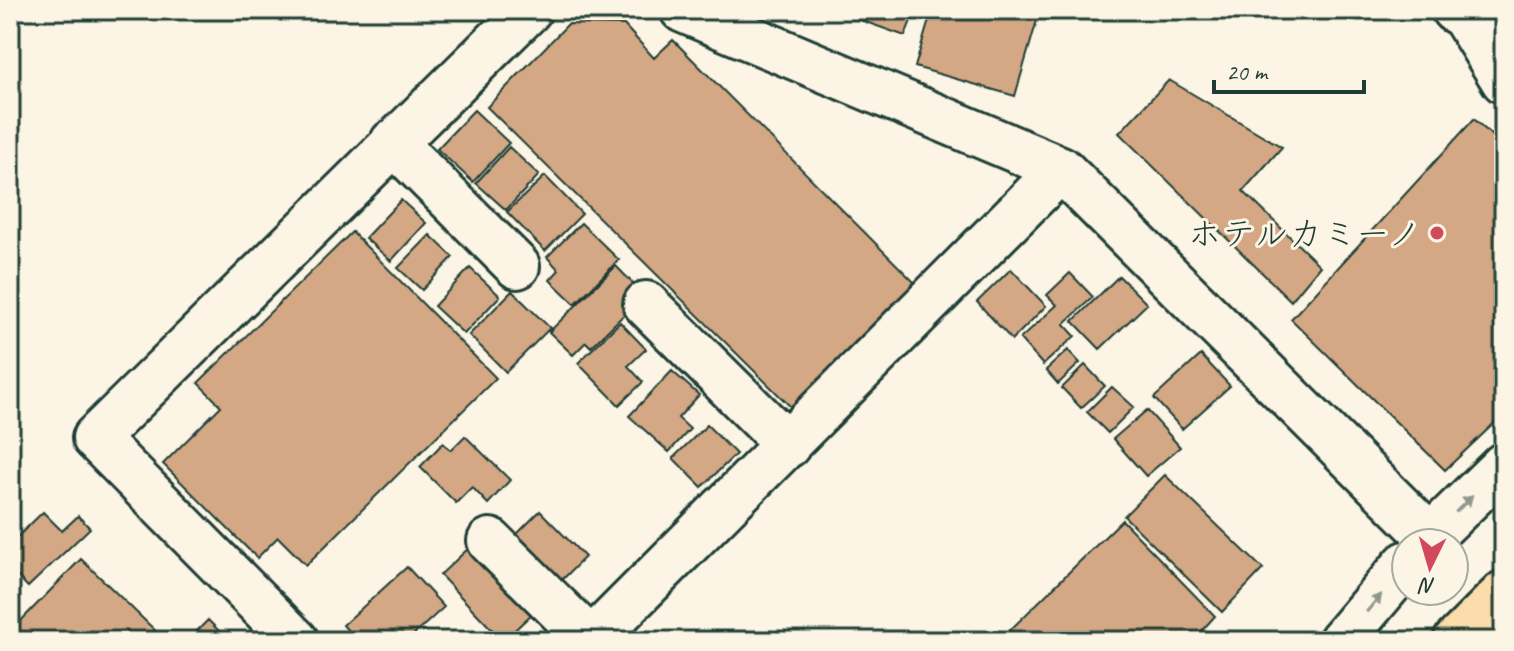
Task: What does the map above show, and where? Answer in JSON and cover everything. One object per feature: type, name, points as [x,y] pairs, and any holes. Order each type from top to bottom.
[{"type":"highway","points":[[1456,641],[1504,593]]},
{"type":"street","points":[[296,641],[95,438],[529,10]]},
{"type":"street","points":[[683,10],[1061,169],[1400,527]]},
{"type":"street","points":[[1454,10],[1464,16],[1504,81]]},
{"type":"street","points":[[393,142],[517,266]]},
{"type":"street","points":[[490,541],[591,641],[1061,169]]},
{"type":"street","points":[[646,304],[788,445]]},
{"type":"street","points":[[1441,527],[1504,465]]},
{"type":"street","points":[[1341,641],[1390,583]]},
{"type":"building","points":[[832,10],[915,10],[905,36]]},
{"type":"building","points":[[932,10],[1040,10],[1015,96],[915,67]]},
{"type":"building","points":[[568,24],[624,25],[654,58],[673,40],[915,283],[797,413],[487,107]]},
{"type":"building","points":[[1169,80],[1282,147],[1243,191],[1320,266],[1291,301],[1119,133]]},
{"type":"building","points":[[474,110],[509,143],[473,182],[437,149]]},
{"type":"building","name":"ホテルカミーノ","points":[[1474,119],[1504,147],[1504,414],[1445,470],[1291,319]]},
{"type":"building","points":[[509,147],[539,175],[506,210],[476,183]]},
{"type":"building","points":[[545,176],[582,214],[545,251],[507,212]]},
{"type":"building","points":[[401,200],[426,223],[391,261],[365,238]]},
{"type":"building","points":[[581,223],[619,260],[575,304],[550,280],[559,270],[547,257]]},
{"type":"building","points":[[352,232],[496,378],[306,565],[278,537],[257,558],[163,464],[221,406],[198,383]]},
{"type":"building","points":[[430,235],[453,257],[422,290],[398,268]]},
{"type":"building","points":[[616,266],[644,295],[591,347],[586,342],[573,355],[549,332]]},
{"type":"building","points":[[470,268],[500,296],[464,334],[434,306]]},
{"type":"building","points":[[1011,269],[1046,306],[1012,340],[977,302]]},
{"type":"building","points":[[1070,273],[1093,297],[1064,324],[1075,336],[1043,365],[1020,339],[1057,305],[1047,295]]},
{"type":"building","points":[[1119,276],[1147,304],[1100,349],[1073,321]]},
{"type":"building","points":[[512,291],[550,328],[506,372],[469,335]]},
{"type":"building","points":[[620,322],[646,349],[628,366],[643,382],[619,405],[578,363]]},
{"type":"building","points":[[1068,350],[1080,363],[1058,384],[1046,370]]},
{"type":"building","points":[[1201,355],[1230,386],[1182,429],[1154,398]]},
{"type":"building","points":[[1085,365],[1105,386],[1081,408],[1062,388]]},
{"type":"building","points":[[672,371],[699,395],[678,418],[690,429],[669,452],[629,416]]},
{"type":"building","points":[[1112,387],[1134,407],[1108,433],[1087,412]]},
{"type":"building","points":[[1147,410],[1180,447],[1146,476],[1113,439]]},
{"type":"building","points":[[707,425],[736,454],[702,487],[673,458]]},
{"type":"building","points":[[465,436],[510,480],[488,504],[472,487],[456,503],[420,467],[443,443],[451,450]]},
{"type":"building","points":[[1165,475],[1263,569],[1222,612],[1124,516]]},
{"type":"building","points":[[540,511],[585,557],[558,584],[512,539]]},
{"type":"building","points":[[43,512],[62,531],[78,516],[90,528],[28,587],[10,569],[10,544]]},
{"type":"building","points":[[1122,520],[1215,616],[1196,637],[1200,641],[999,641]]},
{"type":"building","points":[[471,546],[534,612],[503,641],[440,575]]},
{"type":"building","points":[[81,559],[164,639],[10,641],[10,632]]},
{"type":"building","points":[[407,567],[444,607],[407,641],[357,641],[343,625]]},
{"type":"building","points":[[208,620],[229,641],[187,641]]},
{"type":"place","name":"ホテルカミーノ","points":[[1437,233]]}]
